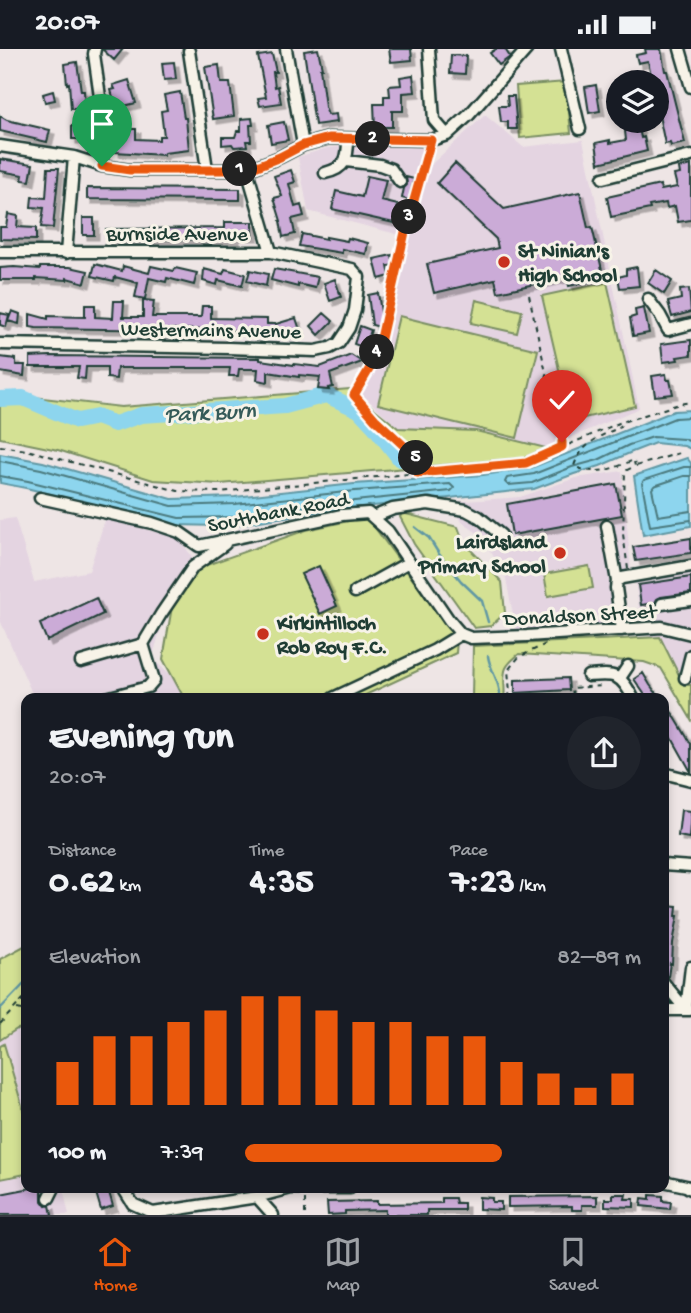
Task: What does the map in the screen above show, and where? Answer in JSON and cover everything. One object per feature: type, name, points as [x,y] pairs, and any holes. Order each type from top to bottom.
[{"type":"street","points":[[95,49],[102,111],[102,166]]},
{"type":"street","points":[[286,49],[303,145]]},
{"type":"street","points":[[429,49],[434,120],[447,135]]},
{"type":"street","points":[[0,146],[74,157],[102,166],[130,170],[247,170],[303,145],[329,138],[431,140],[447,135],[469,115],[527,49]]},
{"type":"street","points":[[561,49],[580,129]]},
{"type":"street","points":[[680,49],[691,87]]},
{"type":"street","points":[[189,51],[207,169]]},
{"type":"street","points":[[325,173],[337,170],[346,161],[348,139]]},
{"type":"street","points":[[603,178],[691,156]]},
{"type":"street","points":[[66,253],[74,157]]},
{"type":"street","points":[[346,161],[391,169],[400,182]]},
{"type":"street","points":[[247,170],[271,252]]},
{"type":"street","name":"Burnside Avenue","points":[[0,252],[271,252],[352,269]]},
{"type":"street","name":"Westermains Avenue","points":[[0,344],[315,351],[330,348],[339,342],[349,328],[355,310],[359,277],[352,269]]},
{"type":"street","points":[[648,299],[668,330],[691,324]]},
{"type":"street","name":"Southbank Road","points":[[40,498],[152,523],[179,532],[199,546],[342,515],[368,513],[388,531],[449,620],[466,636]]},
{"type":"street","points":[[373,517],[393,509],[441,506],[466,510],[501,535]]},
{"type":"street","points":[[607,526],[617,581],[622,631]]},
{"type":"street","points":[[81,662],[143,644],[193,567],[231,539]]},
{"type":"street","points":[[355,592],[409,562]]},
{"type":"street","points":[[617,581],[691,566]]},
{"type":"street","points":[[662,604],[691,600]]},
{"type":"street","name":"Donaldson Street","points":[[466,636],[622,631],[662,627],[691,634]]},
{"type":"street","points":[[344,693],[466,636]]},
{"type":"street","points":[[125,693],[148,687],[154,680],[143,644]]},
{"type":"street","points":[[685,678],[691,655]]},
{"type":"street","points":[[619,678],[628,666]]},
{"type":"street","points":[[587,676],[606,675],[619,678],[625,682],[630,693]]},
{"type":"street","points":[[669,775],[691,781]]},
{"type":"street","points":[[669,865],[691,866]]},
{"type":"street","points":[[689,1010],[691,967]]},
{"type":"street","points":[[669,988],[689,1010]]},
{"type":"street","points":[[669,1010],[689,1010]]},
{"type":"street","points":[[669,1182],[691,1189]]},
{"type":"street","points":[[49,1199],[52,1193]]},
{"type":"street","points":[[126,1193],[133,1204],[153,1213],[272,1193]]},
{"type":"street","points":[[257,1197],[273,1215]]},
{"type":"path","points":[[418,473],[416,457],[375,419],[354,395],[377,356],[405,232],[431,140]]},
{"type":"path","points":[[529,295],[562,447]]},
{"type":"path","points":[[0,446],[27,450],[178,491],[218,492],[526,463],[619,423],[691,402]]},
{"type":"path","points":[[619,423],[621,427],[597,437],[577,457],[574,466],[596,472],[634,460],[635,466]]},
{"type":"path","points":[[629,577],[623,534],[625,471],[683,452]]},
{"type":"path","points":[[509,693],[508,670],[519,657],[550,642]]},
{"type":"path","points":[[573,693],[572,688],[600,687],[619,678]]},
{"type":"path","points":[[0,1024],[21,1002]]},
{"type":"path","points":[[16,1009],[21,1010]]},
{"type":"path","points":[[304,1193],[306,1215]]},
{"type":"shaded area","name":"St Ninian's High School","points":[[485,115],[523,147],[583,140],[639,408],[538,452],[435,461],[355,388],[375,352],[424,171]]},
{"type":"shaded area","points":[[356,145],[427,147],[404,236],[308,211],[298,157],[327,148]]},
{"type":"shaded area","name":"Lairdsland Primary School","points":[[622,471],[631,570],[608,575],[616,623],[516,630],[505,574],[480,535],[462,522],[452,502],[520,497],[576,478]]},
{"type":"shaded area","points":[[15,518],[34,582],[89,571],[105,519],[179,538],[192,557],[171,593],[152,659],[180,682],[185,693],[32,693],[0,620],[0,520]]},
{"type":"shaded area","points":[[691,571],[691,719],[661,668],[640,615],[635,581]]},
{"type":"shaded area","points":[[17,1029],[21,1042],[21,1193],[64,1193],[69,1215],[0,1215],[0,1040]]},
{"type":"green space","points":[[566,82],[571,133],[520,138],[516,86]]},
{"type":"green space","points":[[607,282],[635,406],[571,421],[542,296]]},
{"type":"green space","points":[[476,300],[522,311],[517,333],[471,323]]},
{"type":"green space","points":[[399,316],[538,350],[517,438],[378,404]]},
{"type":"green space","points":[[350,389],[398,428],[476,431],[546,448],[524,458],[220,484],[153,480],[58,450],[0,438],[0,393],[121,407]]},
{"type":"green space","points":[[402,513],[458,527],[464,543],[502,582],[505,613],[491,626],[474,628],[414,544],[400,517]]},
{"type":"green space","points":[[367,517],[457,640],[456,653],[370,693],[181,693],[163,659],[174,595],[198,568],[306,530]]},
{"type":"green space","points":[[589,566],[593,588],[548,596],[544,574]]},
{"type":"green space","points":[[660,637],[684,685],[691,685],[691,719],[661,668],[644,662],[519,654],[505,671],[504,693],[472,693],[473,646]]},
{"type":"green space","points":[[21,948],[21,1029],[0,1040],[0,959]]},
{"type":"green space","points":[[4,1044],[21,1102],[21,1175],[0,1179],[0,1046]]},
{"type":"water","points":[[691,410],[691,449],[655,443],[534,489],[316,512],[242,524],[177,525],[0,483],[0,454],[43,462],[172,499],[235,497],[354,484],[483,475],[531,468],[674,411]]},
{"type":"water","points":[[687,458],[691,463],[691,526],[643,535],[634,476]]},
{"type":"building","points":[[102,49],[123,49],[114,60]]},
{"type":"building","points":[[318,49],[325,107],[328,115],[336,114],[337,122],[315,125],[304,51]]},
{"type":"building","points":[[389,49],[411,49],[412,60],[391,62]]},
{"type":"building","points":[[496,49],[505,49],[510,57],[499,65],[490,53]]},
{"type":"building","points":[[645,49],[661,49],[665,70],[650,70],[648,61],[638,63],[636,55],[646,53]]},
{"type":"building","points":[[272,54],[276,72],[273,72],[275,87],[278,86],[281,103],[260,106],[258,98],[266,97],[258,56]]},
{"type":"building","points":[[451,55],[466,56],[465,74],[450,73]]},
{"type":"building","points":[[77,62],[85,109],[71,109],[65,64]]},
{"type":"building","points":[[174,62],[176,79],[164,80],[162,63]]},
{"type":"building","points":[[219,65],[221,83],[230,83],[234,116],[213,119],[205,67]]},
{"type":"building","points":[[413,75],[415,92],[403,93],[403,111],[392,111],[392,127],[375,127],[374,104],[384,104],[384,96],[390,96],[389,86],[401,85],[400,77]]},
{"type":"building","points":[[669,79],[685,143],[671,146],[670,143],[665,144],[663,133],[669,133]]},
{"type":"building","points":[[129,80],[136,103],[116,108],[111,90],[115,89],[113,85]]},
{"type":"building","points":[[596,85],[600,111],[589,113],[585,87]]},
{"type":"building","points":[[53,91],[55,100],[45,102],[43,94]]},
{"type":"building","points":[[180,92],[189,150],[163,155],[115,152],[116,129],[136,129],[136,139],[159,140],[159,136],[164,136],[161,111],[167,110],[164,95]]},
{"type":"building","points":[[507,96],[514,96],[517,129],[508,129],[508,122],[501,122],[499,106],[508,106]]},
{"type":"building","points":[[0,116],[50,130],[47,142],[0,131]]},
{"type":"building","points":[[252,118],[251,141],[246,141],[247,146],[222,145],[222,137],[235,137],[237,131],[241,131],[241,119]]},
{"type":"building","points":[[284,122],[288,140],[271,143],[268,125]]},
{"type":"building","points":[[84,125],[85,139],[72,139],[72,126]]},
{"type":"building","points":[[625,133],[640,133],[641,138],[644,137],[647,151],[599,163],[596,143],[626,140]]},
{"type":"building","points":[[0,159],[33,164],[30,181],[22,180],[23,175],[0,171]]},
{"type":"building","points":[[455,163],[504,209],[580,192],[588,228],[592,227],[604,278],[569,286],[567,277],[498,292],[495,279],[434,293],[427,264],[498,248],[496,239],[437,183]]},
{"type":"building","points":[[691,165],[691,220],[678,222],[675,206],[667,208],[666,203],[611,217],[607,197],[660,185],[661,190],[677,187],[674,175],[680,174],[679,168]]},
{"type":"building","points":[[48,168],[59,168],[53,228],[41,227],[44,208],[31,207],[32,197],[46,198]]},
{"type":"building","points":[[291,170],[295,182],[289,184],[295,207],[301,205],[304,216],[292,219],[295,234],[283,237],[274,198],[282,196],[274,176]]},
{"type":"building","points":[[367,176],[386,180],[381,201],[398,205],[394,223],[332,209],[336,191],[362,197]]},
{"type":"building","points":[[406,177],[414,179],[409,200],[402,198],[407,185]]},
{"type":"building","points":[[87,188],[240,189],[240,200],[87,199]]},
{"type":"building","points":[[8,214],[18,216],[17,227],[36,228],[36,240],[0,239],[0,227],[6,227]]},
{"type":"building","points":[[83,218],[94,218],[94,235],[83,235]]},
{"type":"building","points":[[225,222],[253,222],[253,236],[235,236],[235,239],[106,240],[106,229],[225,228]]},
{"type":"building","points":[[302,234],[347,241],[348,238],[368,243],[366,254],[342,249],[342,253],[299,246]]},
{"type":"building","points":[[392,255],[394,265],[388,266],[390,276],[379,279],[374,259]]},
{"type":"building","points":[[95,264],[122,271],[123,266],[149,273],[151,266],[197,273],[194,285],[167,278],[166,282],[149,278],[145,299],[135,297],[138,283],[115,277],[114,281],[92,276]]},
{"type":"building","points":[[70,267],[88,271],[85,283],[67,278],[0,280],[0,268]]},
{"type":"building","points":[[637,267],[639,286],[620,288],[618,277],[626,275],[626,269]]},
{"type":"building","points":[[204,269],[223,274],[225,269],[245,274],[242,286],[218,280],[217,285],[203,281]]},
{"type":"building","points":[[274,269],[318,277],[315,288],[271,280]]},
{"type":"building","points":[[250,270],[268,274],[266,286],[247,281]]},
{"type":"building","points":[[656,270],[672,281],[664,294],[648,283]]},
{"type":"building","points":[[335,279],[341,297],[330,301],[324,283]]},
{"type":"building","points":[[689,289],[691,312],[672,317],[668,302],[681,299],[680,290]]},
{"type":"building","points":[[378,293],[382,318],[380,327],[372,325],[368,295]]},
{"type":"building","points":[[143,300],[154,301],[152,317],[201,317],[202,306],[211,306],[211,318],[267,319],[267,324],[276,324],[296,318],[300,330],[282,335],[270,331],[30,327],[30,314],[48,319],[48,316],[85,317],[85,305],[95,305],[95,317],[113,318],[114,301],[124,301],[123,317],[143,317]]},
{"type":"building","points":[[644,308],[649,333],[633,336],[630,318],[636,316],[635,310]]},
{"type":"building","points":[[12,311],[20,314],[19,324],[8,321]]},
{"type":"building","points":[[0,313],[9,315],[6,327],[0,325]]},
{"type":"building","points":[[324,313],[333,321],[319,335],[311,326]]},
{"type":"building","points":[[360,326],[371,330],[365,348],[354,344]]},
{"type":"building","points":[[691,340],[691,355],[663,362],[661,344]]},
{"type":"building","points":[[351,355],[362,362],[330,374],[333,387],[328,388],[329,390],[318,389],[320,377],[268,372],[268,382],[257,380],[258,369],[239,369],[238,376],[229,376],[230,368],[117,368],[116,379],[107,378],[107,367],[86,367],[85,379],[77,378],[79,367],[30,367],[30,357],[50,356],[260,358],[320,367]]},
{"type":"building","points":[[0,357],[16,359],[16,365],[25,365],[24,376],[0,372]]},
{"type":"building","points":[[666,374],[673,394],[655,396],[652,376]]},
{"type":"building","points":[[616,484],[622,515],[512,535],[507,504]]},
{"type":"building","points":[[691,538],[691,553],[636,561],[633,547]]},
{"type":"building","points":[[319,566],[337,606],[320,614],[301,574]]},
{"type":"building","points":[[691,577],[691,593],[661,597],[655,603],[641,605],[638,585]]},
{"type":"building","points":[[96,598],[103,614],[47,641],[40,624]]},
{"type":"building","points":[[643,673],[656,693],[644,693],[634,679]]},
{"type":"building","points":[[568,678],[569,690],[515,693],[515,680]]},
{"type":"building","points":[[669,709],[691,744],[691,772],[669,733]]},
{"type":"building","points":[[681,810],[691,811],[689,838],[678,836]]},
{"type":"building","points":[[669,905],[677,906],[678,916],[672,964],[670,963],[669,970]]},
{"type":"building","points":[[21,1190],[21,1193],[42,1193],[42,1201],[46,1206],[50,1205],[52,1215],[0,1215],[0,1194]]},
{"type":"building","points":[[96,1193],[109,1193],[113,1206],[101,1210]]},
{"type":"building","points":[[613,1194],[626,1194],[625,1199],[634,1199],[634,1207],[605,1206],[605,1199],[613,1199]]},
{"type":"building","points":[[650,1195],[663,1196],[663,1201],[671,1202],[670,1209],[641,1206],[642,1198],[650,1199]]},
{"type":"building","points":[[597,1196],[597,1205],[582,1205],[582,1210],[572,1210],[572,1206],[508,1207],[508,1197]]},
{"type":"building","points":[[479,1197],[501,1202],[501,1210],[479,1209]]},
{"type":"building","points":[[442,1198],[455,1198],[456,1203],[464,1203],[464,1210],[427,1210],[427,1215],[385,1215],[385,1210],[345,1211],[345,1214],[328,1215],[327,1202],[442,1203]]},
{"type":"waterway","name":"Park Burn","points":[[0,399],[23,398],[77,421],[97,417],[115,424],[141,415],[285,406],[326,395],[359,410],[400,459]]},
{"type":"waterway","name":"Park Burn","points":[[415,527],[429,538],[461,581],[482,601],[488,622]]},
{"type":"waterway","name":"Park Burn","points":[[488,656],[500,693]]},
{"type":"waterway","name":"Park Burn","points":[[0,1009],[21,987]]},
{"type":"place","name":"St Ninian's High School","points":[[504,262]]},
{"type":"place","name":"Lairdsland Primary School","points":[[560,553]]},
{"type":"place","name":"Kirkintilloch Rob Roy F.C.","points":[[263,634]]},
{"type":"route","points":[[102,166],[130,170],[247,170],[303,145],[329,138],[431,140],[405,232],[377,356],[354,395],[375,419],[416,457],[418,473],[526,463],[562,447],[562,442]]}]
